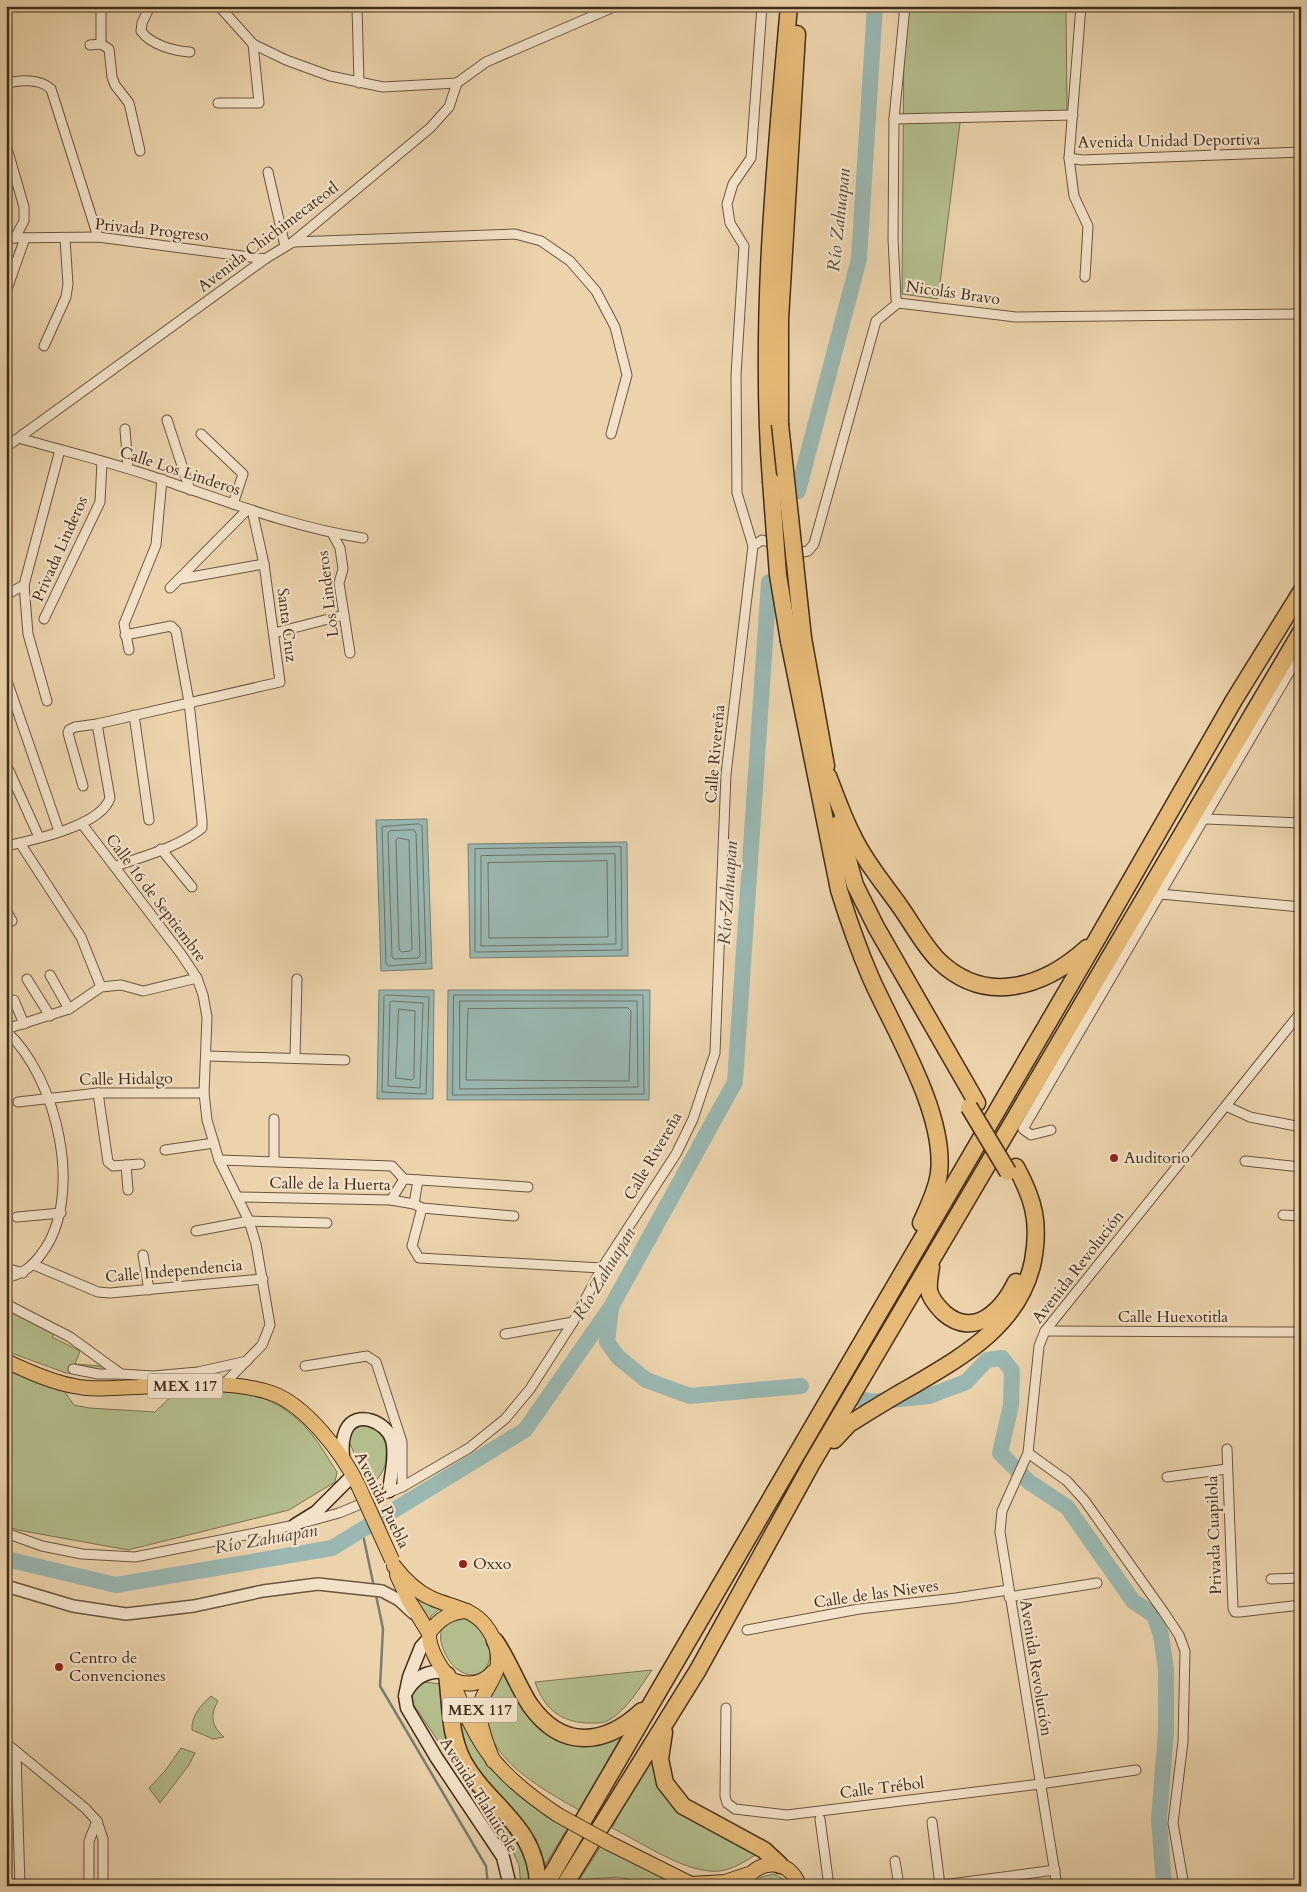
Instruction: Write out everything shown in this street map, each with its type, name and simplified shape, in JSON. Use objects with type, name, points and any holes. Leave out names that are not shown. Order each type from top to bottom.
[{"type":"highway","points":[[788,6],[766,316],[766,418],[778,575],[796,639],[842,842],[855,885],[973,1105]]},
{"type":"highway","points":[[800,6],[780,319],[780,424],[796,639],[839,890],[870,975],[923,1090],[937,1133],[939,1174],[932,1198],[917,1232],[917,1247]]},
{"type":"highway","points":[[545,1886],[651,1700],[1097,939],[1234,700],[1301,592]]},
{"type":"highway","points":[[564,1886],[671,1715],[812,1463],[931,1264],[1301,632]]},
{"type":"highway","points":[[828,776],[853,837],[868,862],[938,960],[960,976],[987,986],[1018,987],[1038,982],[1073,961],[1097,939]]},
{"type":"highway","points":[[812,1463],[848,1424],[965,1355],[1000,1324],[1021,1298],[1031,1271],[1037,1238],[1034,1207],[863,922],[848,894],[833,855]]},
{"type":"highway","points":[[931,1264],[929,1292],[939,1308],[955,1322],[973,1324],[993,1314],[1011,1292],[1019,1276],[1027,1239],[1024,1215],[1012,1170]]},
{"type":"highway","points":[[495,1640],[531,1706],[554,1729],[570,1736],[594,1738],[611,1732],[636,1716],[651,1700]]},
{"type":"highway","points":[[448,1676],[453,1735],[459,1752],[476,1779],[508,1815],[532,1848],[538,1886]]},
{"type":"highway","points":[[671,1715],[662,1743],[660,1759],[665,1783],[683,1806],[764,1850],[780,1865]]},
{"type":"main road","name":"Avenida Puebla","points":[[6,1361],[74,1386],[100,1389],[224,1384],[272,1393],[300,1411],[324,1434],[343,1457],[393,1563]]},
{"type":"main road","points":[[343,1457],[342,1444],[347,1429],[353,1423],[363,1420],[379,1423],[388,1431],[392,1441],[396,1489]]},
{"type":"main road","points":[[295,1525],[316,1512],[355,1480]]},
{"type":"main road","name":"MEX 117","points":[[393,1563],[408,1582],[422,1593],[467,1611],[481,1621],[495,1640],[498,1661],[496,1674],[482,1696],[480,1712],[486,1742],[493,1761]]},
{"type":"main road","name":"MEX 117","points":[[393,1563],[404,1591],[429,1636],[468,1720],[493,1761],[525,1793],[558,1815],[609,1843],[693,1885],[746,1880],[764,1865],[780,1865]]},
{"type":"main road","points":[[405,1696],[416,1658],[429,1636],[443,1618],[455,1612],[467,1611]]},
{"type":"main road","name":"MEX 117","points":[[405,1696],[411,1684],[420,1676],[432,1672],[468,1684],[482,1682],[494,1671],[498,1661]]},
{"type":"main road","name":"Avenida Tlahuicole","points":[[405,1696],[407,1708],[420,1730],[503,1857],[510,1886]]},
{"type":"main road","points":[[780,1865],[793,1874],[799,1886]]},
{"type":"street","points":[[100,6],[101,44]]},
{"type":"street","points":[[150,6],[142,22],[141,32],[147,39],[178,52],[190,52]]},
{"type":"street","points":[[220,6],[253,44],[286,60],[359,83],[384,87],[457,83],[486,62],[616,6]]},
{"type":"street","points":[[357,6],[359,83]]},
{"type":"street","points":[[762,6],[751,158],[733,184],[728,204],[730,223],[744,246],[736,376],[737,494],[753,546],[762,540],[803,552],[808,551],[814,544],[876,321],[898,303]]},
{"type":"street","name":"Nicolás Bravo","points":[[905,6],[894,118],[893,239],[896,299],[898,303],[1016,317],[1301,314]]},
{"type":"street","name":"Avenida Unidad Deportiva","points":[[1081,6],[1069,158],[1082,160],[1301,152]]},
{"type":"street","points":[[90,45],[101,44],[109,49],[112,77],[115,85],[129,103],[140,151]]},
{"type":"street","points":[[218,103],[259,103],[253,44]]},
{"type":"street","points":[[6,84],[12,81],[39,82],[46,84],[51,89],[98,237]]},
{"type":"street","name":"Avenida Chichimecateotl","points":[[6,448],[265,259],[289,244],[430,128],[449,107],[457,83]]},
{"type":"street","points":[[894,118],[1073,115]]},
{"type":"street","points":[[6,145],[24,207],[24,221],[10,238]]},
{"type":"street","points":[[1069,158],[1074,196],[1088,226],[1085,277]]},
{"type":"street","points":[[268,172],[289,244],[515,234],[541,241],[570,261],[596,291],[615,327],[627,375],[611,434]]},
{"type":"street","name":"Privada Progreso","points":[[10,238],[64,239],[98,237],[265,259]]},
{"type":"street","points":[[6,292],[25,238]]},
{"type":"street","points":[[44,346],[66,297],[68,284],[64,239]]},
{"type":"street","points":[[167,420],[190,490]]},
{"type":"street","points":[[125,429],[128,468]]},
{"type":"street","points":[[201,434],[243,474],[233,504]]},
{"type":"street","name":"Calle Los Linderos","points":[[19,438],[128,468],[233,504],[332,533],[363,538]]},
{"type":"street","points":[[47,701],[28,634],[24,585],[60,450]]},
{"type":"street","name":"Privada Linderos","points":[[44,619],[100,502],[102,462]]},
{"type":"street","points":[[130,650],[124,624],[156,545],[162,480]]},
{"type":"street","points":[[170,588],[250,509]]},
{"type":"street","name":"Santa Cruz","points":[[189,702],[280,682],[264,564],[250,509]]},
{"type":"street","name":"Los Linderos","points":[[332,533],[340,548],[343,569],[339,583],[350,653]]},
{"type":"street","name":"Calle Rivereña","points":[[6,1533],[42,1546],[66,1551],[136,1556],[295,1525],[339,1513],[396,1489],[469,1448],[505,1419],[530,1389],[573,1322],[602,1268],[676,1154],[693,1119],[715,1052],[726,774],[753,546]]},
{"type":"street","points":[[180,579],[264,564]]},
{"type":"street","points":[[6,595],[24,585]]},
{"type":"street","points":[[274,633],[344,615]]},
{"type":"street","points":[[116,866],[161,850],[202,828],[189,702],[174,628],[171,626],[125,635]]},
{"type":"street","points":[[1051,1130],[1031,1135],[1024,1132],[1023,1129],[1160,894],[1297,665],[1301,652]]},
{"type":"street","points":[[6,678],[59,831]]},
{"type":"street","points":[[83,786],[68,733],[69,730],[75,727],[97,724],[189,702]]},
{"type":"street","points":[[134,715],[150,820]]},
{"type":"street","points":[[6,846],[82,824],[108,804],[110,798],[97,724]]},
{"type":"street","points":[[6,764],[39,837]]},
{"type":"street","points":[[1206,818],[1301,823]]},
{"type":"street","name":"Calle 16 de Septiembre","points":[[82,824],[116,866],[196,978],[203,995],[207,1017],[204,1093],[207,1120],[219,1160],[249,1221],[263,1279],[270,1325],[262,1346],[224,1384]]},
{"type":"street","points":[[20,843],[81,937],[101,987]]},
{"type":"street","points":[[161,850],[192,887]]},
{"type":"street","points":[[1160,894],[1301,907]]},
{"type":"street","points":[[6,910],[12,921]]},
{"type":"street","points":[[50,975],[69,1009]]},
{"type":"street","points":[[6,1278],[23,1273],[34,1265],[53,1239],[61,1213],[63,1160],[48,1097],[28,1058],[6,1030],[69,1009],[101,987],[121,985],[143,991],[196,978]]},
{"type":"street","points":[[27,979],[50,1016]]},
{"type":"street","points":[[295,1058],[297,979]]},
{"type":"street","points":[[14,1000],[24,1024]]},
{"type":"street","name":"Avenida Revolución","points":[[1057,1886],[1009,1594],[1000,1520],[1027,1457],[1036,1362],[1045,1331],[1301,1012]]},
{"type":"street","points":[[206,1056],[346,1060]]},
{"type":"street","points":[[98,1093],[108,1162],[113,1166],[140,1164]]},
{"type":"street","name":"Calle Hidalgo","points":[[18,1102],[48,1097],[98,1093],[204,1093]]},
{"type":"street","points":[[1226,1106],[1250,1117],[1301,1127]]},
{"type":"street","points":[[274,1119],[274,1160]]},
{"type":"street","points":[[165,1150],[214,1143]]},
{"type":"street","points":[[219,1160],[274,1160],[392,1166],[404,1179],[528,1187]]},
{"type":"street","points":[[1244,1162],[1301,1167]]},
{"type":"street","points":[[126,1165],[128,1190]]},
{"type":"street","points":[[391,1200],[404,1179]]},
{"type":"street","points":[[418,1180],[418,1206],[412,1246],[419,1258],[602,1268]]},
{"type":"street","name":"Calle de la Huerta","points":[[237,1197],[391,1200],[418,1206],[514,1216]]},
{"type":"street","points":[[17,1217],[61,1213]]},
{"type":"street","points":[[1283,1215],[1301,1216]]},
{"type":"street","points":[[196,1231],[249,1221],[327,1223]]},
{"type":"street","points":[[143,1255],[148,1290]]},
{"type":"street","name":"Calle Independencia","points":[[34,1265],[98,1292],[148,1290],[263,1279]]},
{"type":"street","points":[[6,1268],[23,1273]]},
{"type":"street","points":[[6,1304],[70,1337],[121,1374]]},
{"type":"street","points":[[506,1334],[573,1322]]},
{"type":"street","name":"Calle Huexotitla","points":[[1045,1331],[1301,1332]]},
{"type":"street","points":[[305,1366],[367,1356],[376,1362],[402,1442],[396,1489]]},
{"type":"street","points":[[73,1369],[98,1374],[153,1376],[198,1372],[247,1361]]},
{"type":"street","name":"Privada Cuapilola","points":[[1227,1449],[1233,1608],[1235,1612],[1240,1612],[1301,1605]]},
{"type":"street","points":[[1027,1457],[1067,1481],[1085,1501],[1163,1611],[1179,1635],[1185,1651],[1183,1742],[1173,1823],[1184,1886]]},
{"type":"street","points":[[1167,1477],[1227,1469]]},
{"type":"street","points":[[1271,1580],[1301,1578]]},
{"type":"street","name":"Calle de las Nieves","points":[[747,1630],[859,1609],[1009,1594],[1097,1582]]},
{"type":"street","points":[[6,1586],[73,1606],[126,1614],[194,1606],[263,1591],[318,1584],[382,1592],[399,1600],[418,1618]]},
{"type":"street","name":"Calle Trébol","points":[[726,1708],[725,1796],[727,1803],[735,1809],[787,1815],[1040,1784],[1136,1770]]},
{"type":"street","points":[[6,1743],[16,1754],[85,1808],[97,1821],[103,1839],[103,1886]]},
{"type":"street","points":[[16,1754],[20,1886]]},
{"type":"street","points":[[820,1819],[829,1886]]},
{"type":"street","points":[[89,1886],[89,1841],[97,1821]]},
{"type":"street","points":[[932,1822],[938,1885],[1055,1870]]},
{"type":"street","points":[[895,1861],[899,1886]]},
{"type":"green space","points":[[908,6],[1066,6],[1067,112],[961,115],[938,299],[902,294],[904,32]]},
{"type":"green space","points":[[6,1305],[57,1329],[52,1337],[80,1351],[75,1364],[112,1367],[99,1376],[66,1373],[6,1351]]},
{"type":"green space","points":[[6,1367],[64,1391],[74,1405],[89,1408],[155,1412],[179,1389],[217,1390],[250,1394],[265,1399],[280,1406],[309,1431],[337,1472],[335,1482],[289,1510],[128,1550],[18,1530],[6,1526]]},
{"type":"green space","points":[[368,1424],[382,1437],[386,1445],[387,1454],[383,1471],[370,1486],[349,1442],[349,1435],[353,1430]]},
{"type":"green space","points":[[409,1590],[442,1607],[431,1616],[428,1628]]},
{"type":"green space","points":[[456,1616],[474,1620],[488,1643],[490,1658],[482,1672],[467,1674],[459,1670],[451,1663],[444,1651],[441,1637],[442,1629]]},
{"type":"green space","points":[[652,1670],[633,1698],[622,1710],[616,1716],[601,1723],[576,1722],[560,1716],[548,1706],[535,1682]]},
{"type":"green space","points":[[504,1671],[538,1721],[612,1740],[621,1737],[579,1810],[533,1782],[505,1757],[494,1743],[488,1727],[486,1710],[490,1695]]},
{"type":"green space","points":[[425,1682],[441,1684],[448,1733],[526,1847],[529,1879],[527,1886],[521,1886],[519,1865],[511,1848],[413,1704],[412,1691]]},
{"type":"green space","points":[[211,1696],[218,1701],[213,1716],[214,1724],[224,1737],[213,1739],[192,1730],[195,1715]]},
{"type":"green space","points":[[457,1713],[479,1749],[554,1820],[567,1829],[541,1872],[463,1755]]},
{"type":"green space","points":[[181,1748],[195,1753],[189,1765],[160,1803],[149,1788],[165,1771]]},
{"type":"green space","points":[[652,1752],[659,1781],[759,1853],[730,1868],[720,1871],[707,1871],[679,1863],[612,1828]]},
{"type":"green space","points":[[603,1843],[688,1886],[655,1886],[618,1877],[579,1880]]},
{"type":"green space","points":[[774,1874],[785,1880],[789,1886],[754,1886],[761,1877]]},
{"type":"water","points":[[427,819],[432,969],[381,971],[376,820]]},
{"type":"water","points":[[627,842],[628,956],[470,958],[468,844]]},
{"type":"water","points":[[379,990],[434,990],[433,1099],[377,1099]]},
{"type":"water","points":[[448,990],[650,990],[649,1100],[447,1100]]},
{"type":"waterway","name":"Río Zahuapan","points":[[798,491],[859,259],[875,6]]},
{"type":"waterway","name":"Río Zahuapan","points":[[6,1559],[116,1585],[332,1548],[525,1430],[611,1307],[735,1082],[769,582]]},
{"type":"waterway","points":[[611,1308],[607,1342],[618,1357],[646,1380],[690,1396],[801,1386]]},
{"type":"waterway","points":[[861,1399],[872,1402],[929,1396],[966,1382],[987,1360],[1002,1358],[1012,1371],[1011,1405],[1000,1453],[1029,1482],[1067,1507],[1133,1601],[1154,1615],[1161,1635],[1166,1669],[1166,1732],[1159,1819],[1164,1886]]},
{"type":"waterway","points":[[362,1530],[374,1587]]},
{"type":"waterway","points":[[376,1595],[383,1629],[380,1686],[486,1866],[488,1886]]},
{"type":"place","name":"Auditorio","points":[[1114,1158]]},
{"type":"place","name":"Oxxo","points":[[463,1564]]},
{"type":"place","name":"Centro de Convenciones","points":[[59,1667]]}]
